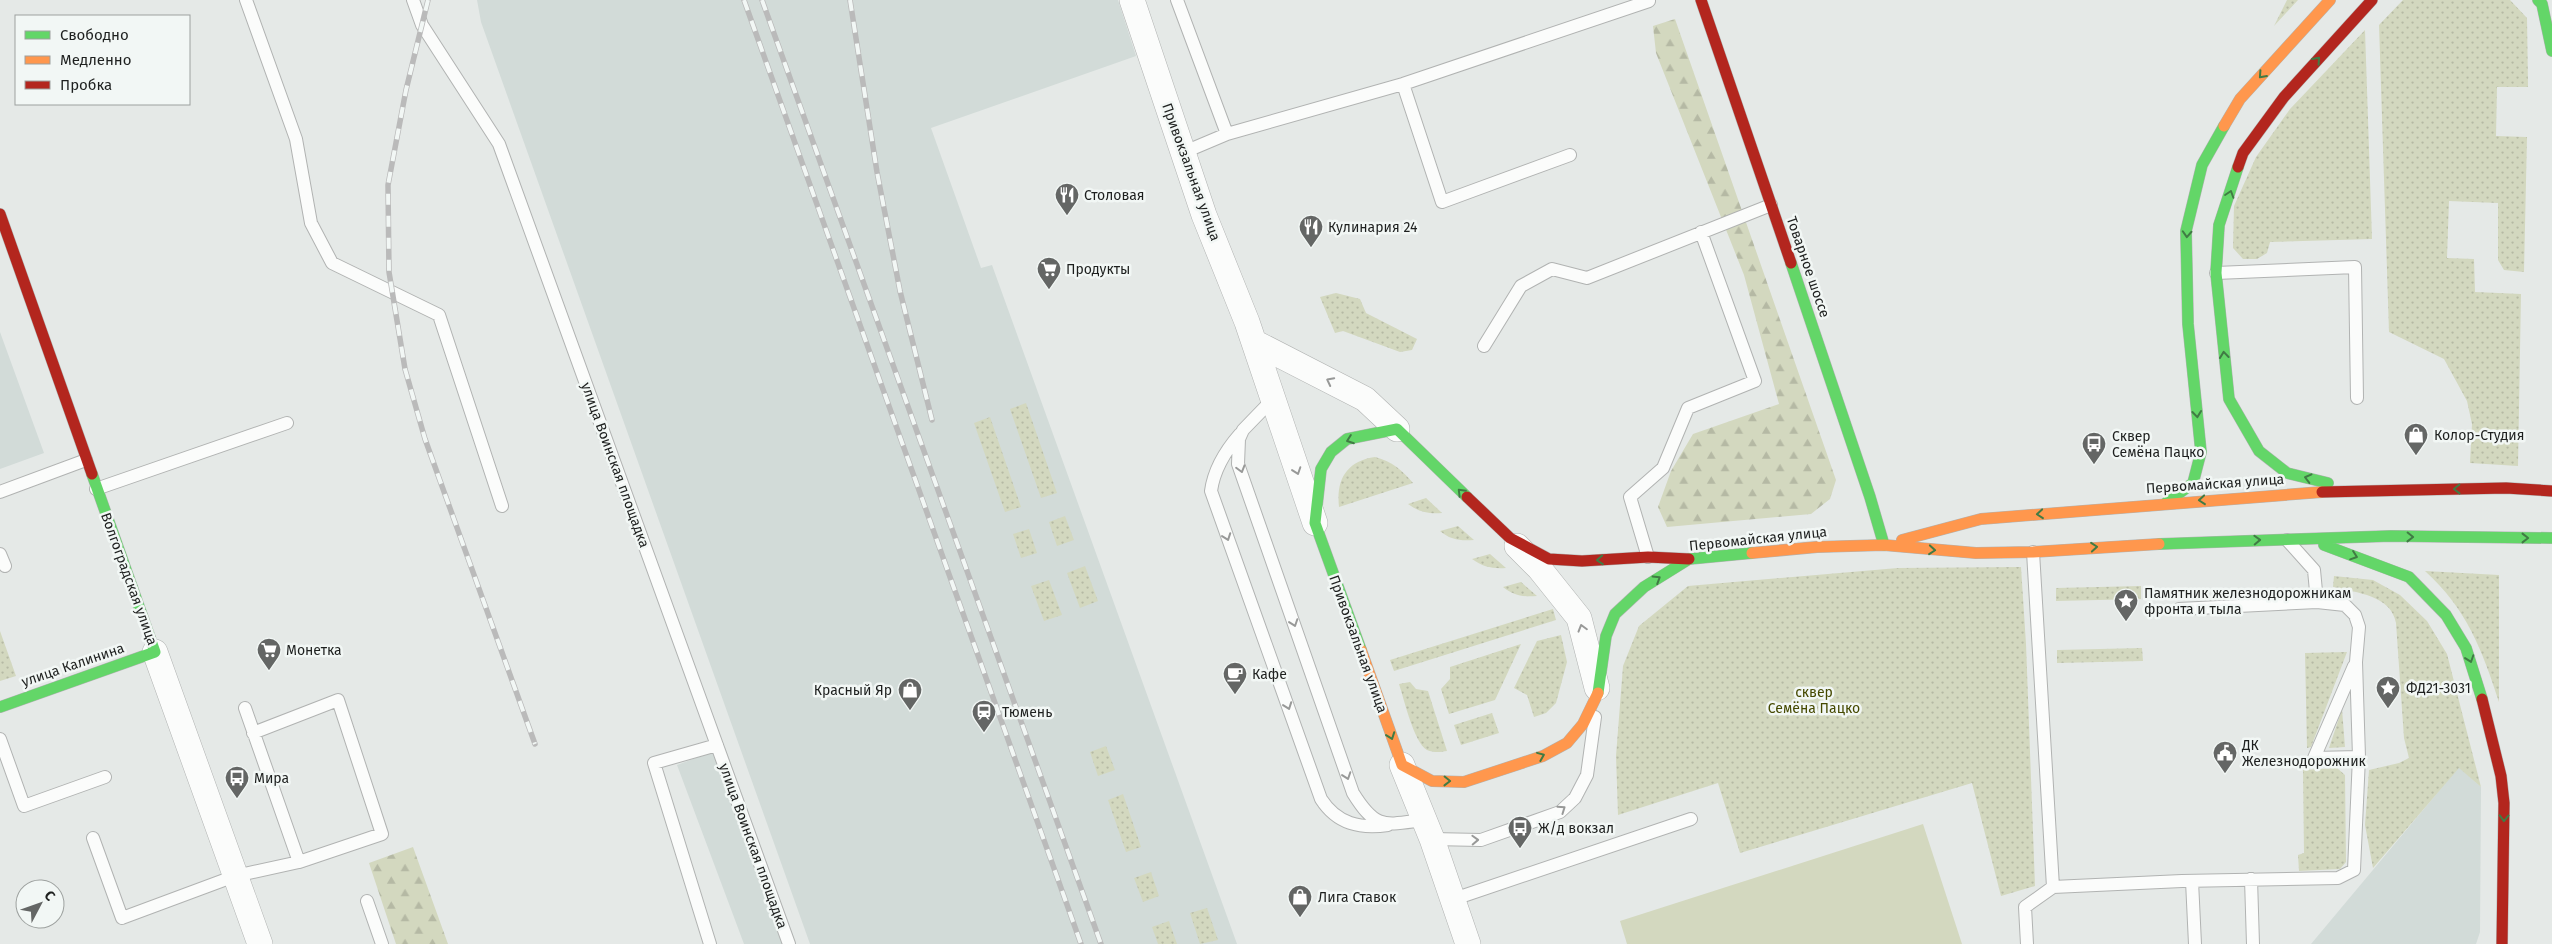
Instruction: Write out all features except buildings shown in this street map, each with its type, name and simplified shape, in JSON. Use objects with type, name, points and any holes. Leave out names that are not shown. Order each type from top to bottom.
[{"type":"street","name":"Привокзальная улица","points":[[1132,0],[1204,216],[1254,342],[1315,523],[1402,765]]},
{"type":"street","name":"Товарное шоссе","points":[[1702,0],[1870,497],[1884,546]]},
{"type":"street","points":[[2166,503],[2193,483],[2201,452],[2188,324],[2186,231],[2202,165],[2240,99],[2330,0]]},
{"type":"street","points":[[2356,490],[2287,473],[2259,450],[2229,399],[2216,272],[2219,225],[2243,153],[2284,97],[2372,0]]},
{"type":"street","points":[[2538,0],[2542,4],[2552,51]]},
{"type":"street","name":"Волгоградская улица","points":[[0,214],[96,489],[260,944]]},
{"type":"street","points":[[1254,342],[1365,399],[1510,538],[1539,568],[1579,618],[1598,693]]},
{"type":"street","name":"Привокзальная улица","points":[[1315,523],[1322,469],[1331,452],[1347,439],[1398,429]]},
{"type":"street","name":"Первомайская улица","points":[[1884,546],[1981,519],[2166,503],[2356,490],[2506,488],[2552,490]]},
{"type":"street","name":"Первомайская улица","points":[[1402,765],[1432,781],[1464,782],[1543,756],[1567,743],[1583,724],[1598,693],[1606,636],[1615,614],[1644,587],[1689,559],[1818,547],[1884,546],[1976,553],[2034,552],[2126,545],[2391,536],[2552,538]]},
{"type":"street","points":[[1510,538],[1549,559],[1582,561],[1648,557],[1689,559]]},
{"type":"street","points":[[2308,540],[2409,577],[2446,615],[2466,648],[2479,685],[2501,776],[2504,803],[2502,944]]},
{"type":"street","name":"улица Калинина","points":[[0,707],[155,652]]},
{"type":"street","points":[[1402,765],[1454,899],[1468,944]]},
{"type":"lane","points":[[246,0],[296,140],[311,223],[332,263],[439,315],[502,506]]},
{"type":"lane","name":"улица Воинская площадка","points":[[413,0],[422,25],[499,144],[789,944]]},
{"type":"lane","points":[[1177,0],[1227,134]]},
{"type":"lane","points":[[1182,153],[1227,134],[1403,84],[1650,0]]},
{"type":"lane","points":[[1403,84],[1442,202],[1570,155]]},
{"type":"lane","points":[[1484,346],[1521,286],[1552,269],[1586,278],[1771,205]]},
{"type":"lane","points":[[1648,557],[1630,497],[1663,468],[1688,408],[1755,381],[1701,232]]},
{"type":"lane","points":[[2216,272],[2355,267],[2356,398]]},
{"type":"lane","points":[[1273,399],[1228,448],[1213,479],[1211,491],[1321,799],[1328,811],[1346,823],[1368,828],[1388,825],[1428,829],[1481,840],[1560,812],[1575,798],[1588,775],[1598,693]]},
{"type":"lane","points":[[96,489],[287,423]]},
{"type":"lane","points":[[1243,430],[1239,439],[1238,464],[1353,793],[1367,815],[1388,825]]},
{"type":"lane","points":[[0,492],[86,460]]},
{"type":"lane","points":[[2286,539],[2314,570],[2317,602]]},
{"type":"lane","points":[[2034,552],[2053,887]]},
{"type":"lane","points":[[0,554],[5,566]]},
{"type":"lane","points":[[2026,944],[2025,907],[2053,887],[2250,879],[2338,878],[2354,870],[2359,757],[2356,662],[2359,626],[2355,615],[2345,605],[2317,602],[2179,609]]},
{"type":"lane","points":[[2356,662],[2314,758],[2359,757]]},
{"type":"lane","points":[[92,838],[122,918],[235,876],[299,862],[382,834],[338,700],[254,733]]},
{"type":"lane","points":[[245,708],[299,862]]},
{"type":"lane","points":[[0,739],[24,806],[105,777]]},
{"type":"lane","points":[[710,944],[654,763],[717,745]]},
{"type":"lane","points":[[1454,899],[1690,819]]},
{"type":"lane","points":[[2250,879],[2253,944]]},
{"type":"lane","points":[[2192,881],[2195,944]]},
{"type":"lane","points":[[367,901],[382,944]]},
{"type":"shaded area","points":[[477,0],[1118,0],[1136,56],[931,128],[981,268],[992,265],[1237,944],[810,944],[481,22]]},
{"type":"shaded area","points":[[0,332],[44,453],[0,469]]},
{"type":"shaded area","points":[[725,747],[796,944],[744,944],[677,765]]},
{"type":"shaded area","points":[[2459,767],[2481,787],[2480,932],[2476,944],[2311,944]]},
{"type":"green space","points":[[2287,0],[2298,0],[2274,26]]},
{"type":"green space","points":[[2403,0],[2510,0],[2527,18],[2528,87],[2497,87],[2496,136],[2527,137],[2524,272],[2504,270],[2498,260],[2498,203],[2449,201],[2447,258],[2474,259],[2475,292],[2521,294],[2518,466],[2470,463],[2472,424],[2467,401],[2444,359],[2389,332],[2379,25]]},
{"type":"green space","points":[[1675,19],[1836,480],[1830,499],[1811,514],[1667,527],[1658,507],[1671,471],[1693,434],[1779,404],[1744,275],[1656,53],[1653,26]]},
{"type":"green space","points":[[2365,30],[2372,239],[2270,242],[2267,253],[2257,259],[2243,259],[2233,248],[2234,206],[2256,157],[2290,109]]},
{"type":"green space","points":[[1336,293],[1360,299],[1366,313],[1417,339],[1412,350],[1400,352],[1343,331],[1335,333],[1320,297]]},
{"type":"green space","points":[[1026,403],[1057,493],[1041,498],[1010,409]]},
{"type":"green space","points":[[990,417],[1021,507],[1005,512],[974,423]]},
{"type":"green space","points":[[1375,457],[1397,467],[1413,483],[1339,507],[1339,488],[1345,473],[1357,463]]},
{"type":"green space","points":[[1426,498],[1442,513],[1424,512],[1408,504]]},
{"type":"green space","points":[[1065,516],[1074,540],[1057,546],[1049,522]]},
{"type":"green space","points":[[1458,526],[1474,540],[1456,539],[1440,531]]},
{"type":"green space","points":[[1029,529],[1037,553],[1021,558],[1013,534]]},
{"type":"green space","points":[[1490,554],[1506,568],[1488,567],[1472,559]]},
{"type":"green space","points":[[1085,566],[1098,601],[1080,608],[1067,573]]},
{"type":"green space","name":"сквер Семёна Пацко","points":[[2021,567],[2026,644],[2035,886],[2001,896],[1972,783],[1740,853],[1718,783],[1618,815],[1616,756],[1623,666],[1639,626],[1688,586],[1898,568]]},
{"type":"green space","points":[[2425,571],[2499,575],[2499,702],[2479,648],[2462,615],[2440,585]]},
{"type":"green space","points":[[2334,576],[2373,580],[2400,595],[2427,621],[2447,654],[2481,787],[2459,768],[2373,868],[2365,825],[2369,770],[2399,763],[2409,758],[2404,738],[2396,623],[2393,614],[2380,601],[2362,594],[2333,587]]},
{"type":"green space","points":[[1049,580],[1062,615],[1044,621],[1031,586]]},
{"type":"green space","points":[[1521,582],[1537,596],[1519,595],[1503,587]]},
{"type":"green space","points":[[2141,586],[2141,599],[2056,601],[2056,588]]},
{"type":"green space","points":[[1553,609],[1556,620],[1394,671],[1390,660]]},
{"type":"green space","points":[[0,631],[16,676],[0,681]]},
{"type":"green space","points":[[1561,635],[1567,662],[1556,703],[1546,713],[1534,717],[1527,695],[1514,688],[1537,641]]},
{"type":"green space","points":[[1521,644],[1495,700],[1449,714],[1441,689],[1450,679],[1450,667]]},
{"type":"green space","points":[[2142,648],[2143,661],[2057,663],[2057,650]]},
{"type":"green space","points":[[2347,652],[2311,747],[2307,748],[2305,653]]},
{"type":"green space","points":[[1410,682],[1416,689],[1428,691],[1447,751],[1435,752],[1427,750],[1418,739],[1399,684]]},
{"type":"green space","points":[[2342,709],[2345,747],[2329,748]]},
{"type":"green space","points":[[1492,713],[1499,733],[1461,745],[1454,725]]},
{"type":"green space","points":[[1106,746],[1115,770],[1098,776],[1090,752]]},
{"type":"green space","points":[[2337,768],[2345,775],[2346,862],[2340,869],[2299,871],[2298,855],[2304,853],[2303,770]]},
{"type":"green space","points":[[1123,794],[1141,847],[1126,852],[1108,800]]},
{"type":"green space","points":[[1923,824],[1962,944],[1627,944],[1620,921]]},
{"type":"green space","points":[[413,847],[448,944],[396,944],[369,863]]},
{"type":"green space","points":[[1151,872],[1159,896],[1143,902],[1134,878]]},
{"type":"green space","points":[[1207,908],[1218,940],[1200,944],[1190,913]]},
{"type":"green space","points":[[1169,921],[1177,944],[1158,944],[1152,927]]},
{"type":"railway","points":[[428,0],[406,90],[388,185],[389,272],[405,369],[425,439],[535,744]]},
{"type":"railway","points":[[744,0],[1081,944]]},
{"type":"railway","points":[[762,0],[1101,944]]},
{"type":"railway","points":[[850,0],[877,172],[900,291],[932,420]]},
{"type":"traffic: fast","points":[[2538,0],[2542,4],[2552,51]]},
{"type":"traffic: fast","points":[[2166,503],[2193,483],[2201,452],[2188,324],[2186,231],[2202,165],[2224,126]]},
{"type":"traffic: fast","points":[[2238,167],[2219,225],[2216,273],[2229,399],[2259,451],[2287,473],[2328,483]]},
{"type":"traffic: fast","points":[[1791,263],[1870,497],[1884,545]]},
{"type":"traffic: fast","points":[[1361,650],[1315,523],[1321,469],[1331,452],[1347,439],[1397,429],[1467,497]]},
{"type":"traffic: fast","points":[[0,707],[155,652],[92,474]]},
{"type":"traffic: fast","points":[[2159,544],[2391,536],[2552,538]]},
{"type":"traffic: fast","points":[[2324,545],[2409,577],[2446,615],[2466,648],[2482,699]]},
{"type":"traffic: fast","points":[[1598,693],[1606,636],[1615,614],[1644,587],[1689,559],[1752,553]]},
{"type":"traffic: slow","points":[[2224,126],[2240,99],[2330,0]]},
{"type":"traffic: slow","points":[[1902,540],[1981,519],[2322,492]]},
{"type":"traffic: slow","points":[[1752,553],[1817,547],[1884,545],[1976,553],[2033,552],[2159,544]]},
{"type":"traffic: slow","points":[[1361,650],[1402,765],[1432,781],[1464,782],[1543,756],[1567,743],[1583,724],[1598,693]]},
{"type":"traffic: jam","points":[[1701,0],[1791,263]]},
{"type":"traffic: jam","points":[[2238,167],[2243,153],[2284,97],[2372,0]]},
{"type":"traffic: jam","points":[[0,214],[92,474]]},
{"type":"traffic: jam","points":[[2322,492],[2506,488],[2552,491]]},
{"type":"traffic: jam","points":[[1467,497],[1510,538],[1549,559],[1582,561],[1648,557],[1689,559]]},
{"type":"traffic: jam","points":[[2482,699],[2501,776],[2504,803],[2502,944]]},
{"type":"place","name":"Столовая","points":[[1067,216]]},
{"type":"place","name":"Кулинария 24","points":[[1311,248]]},
{"type":"place","name":"Продукты","points":[[1049,290]]},
{"type":"place","name":"Колор-Студия","points":[[2416,456]]},
{"type":"place","name":"Сквер Семёна Пацко","points":[[2094,465]]},
{"type":"place","name":"Памятник железнодорожникам фронта и тыла","points":[[2126,622]]},
{"type":"place","name":"Монетка","points":[[269,671]]},
{"type":"place","name":"Кафе","points":[[1235,695]]},
{"type":"place","name":"ФД21-3031","points":[[2388,709]]},
{"type":"place","name":"Красный Яр","points":[[910,711]]},
{"type":"place","name":"Тюмень","points":[[984,733]]},
{"type":"place","name":"ДК Железнодорожник","points":[[2225,774]]},
{"type":"place","name":"Мира","points":[[237,799]]},
{"type":"place","name":"Ж/д вокзал","points":[[1520,849]]},
{"type":"place","name":"Лига Ставок","points":[[1300,918]]}]
